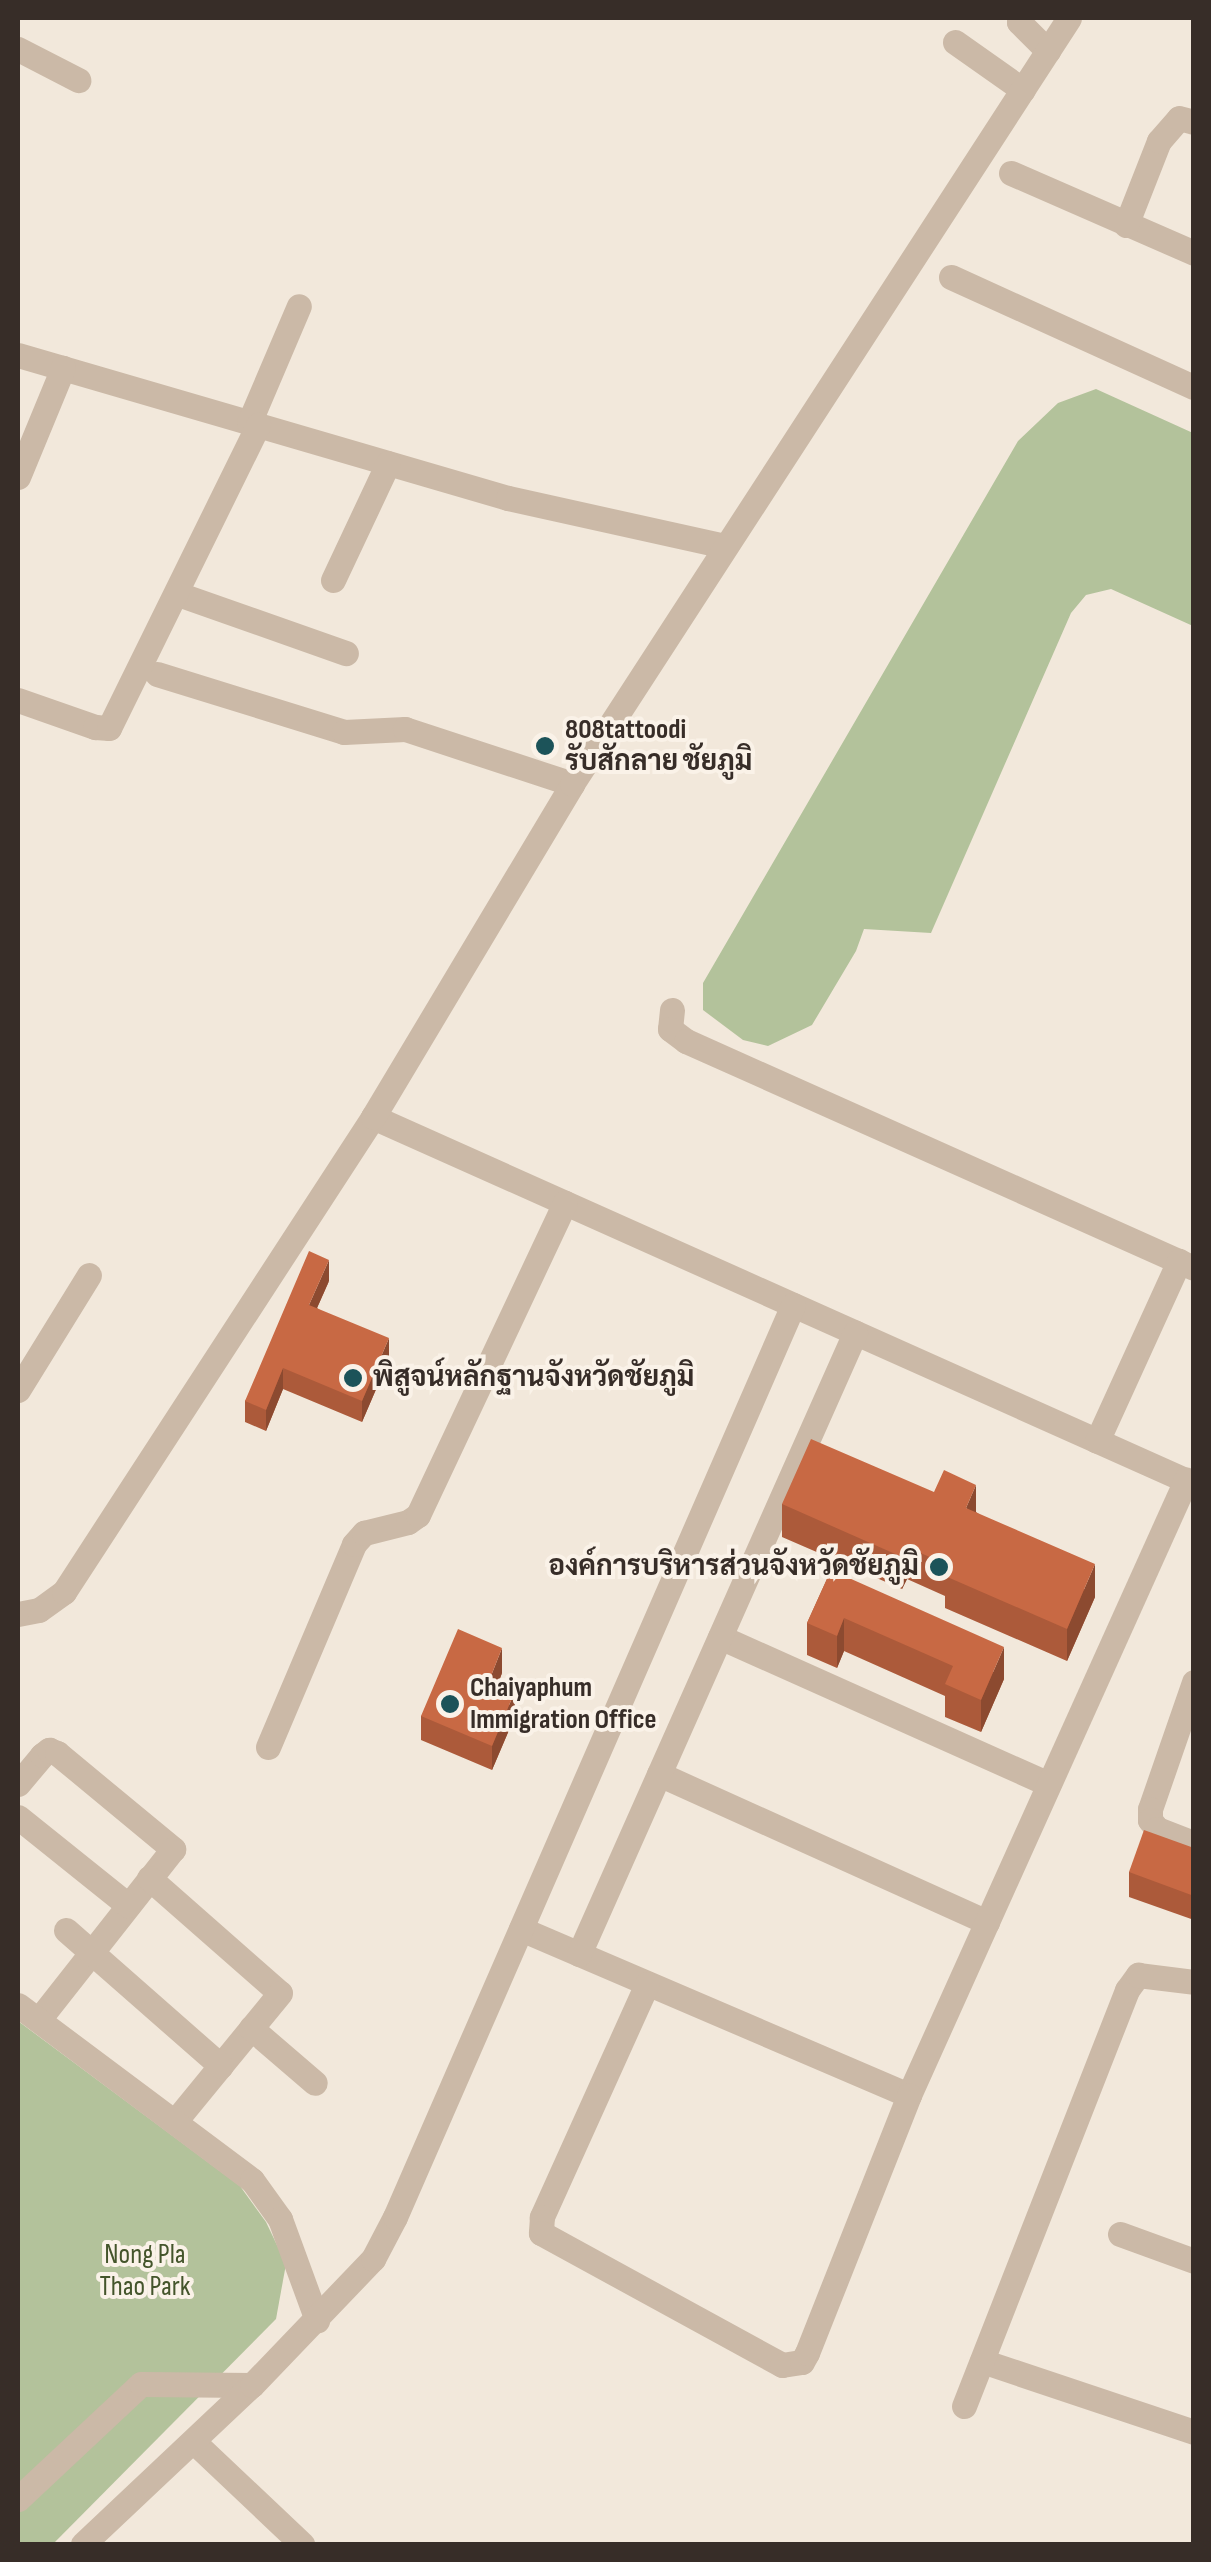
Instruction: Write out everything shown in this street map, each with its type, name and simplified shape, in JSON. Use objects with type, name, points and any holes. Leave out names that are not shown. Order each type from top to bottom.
[{"type":"street","points":[[1020,18],[1019,22],[1048,51]]},
{"type":"street","points":[[18,1614],[39,1610],[64,1592],[373,1117],[572,784],[1069,18]]},
{"type":"street","points":[[955,42],[1023,90]]},
{"type":"street","points":[[18,48],[78,80]]},
{"type":"street","points":[[1126,225],[1159,140],[1179,118],[1194,122]]},
{"type":"street","points":[[1011,174],[1194,252]]},
{"type":"street","points":[[951,277],[1194,386]]},
{"type":"street","points":[[18,700],[95,727],[109,728],[178,594],[254,424],[300,306]]},
{"type":"street","points":[[18,355],[508,498],[726,546]]},
{"type":"street","points":[[18,476],[63,368]]},
{"type":"street","points":[[333,580],[388,463]]},
{"type":"street","points":[[178,594],[346,653]]},
{"type":"street","points":[[157,674],[344,732],[406,729],[572,784]]},
{"type":"street","points":[[672,1010],[670,1029],[686,1041],[1186,1265],[1097,1441]]},
{"type":"street","points":[[373,1117],[1190,1482],[909,2095],[807,2352],[802,2362],[792,2367],[541,2233],[542,2216],[647,1984]]},
{"type":"street","points":[[268,1747],[354,1544],[364,1532],[408,1522],[418,1515],[565,1203]]},
{"type":"street","points":[[18,1390],[89,1275]]},
{"type":"street","points":[[100,2539],[317,2320],[372,2259],[395,2216],[793,1305]]},
{"type":"street","points":[[579,1954],[855,1332]]},
{"type":"street","points":[[720,1638],[1049,1784]]},
{"type":"street","points":[[1194,1682],[1150,1808],[1150,1820],[1157,1829],[1194,1843]]},
{"type":"street","points":[[18,1784],[49,1750],[57,1753],[174,1849],[91,1952],[28,2011],[252,2180],[280,2219],[317,2320]]},
{"type":"street","points":[[659,1774],[988,1922]]},
{"type":"street","points":[[18,1816],[128,1905]]},
{"type":"street","points":[[150,1878],[280,1993],[176,2120]]},
{"type":"street","points":[[521,1929],[909,2095]]},
{"type":"street","points":[[66,1930],[220,2066]]},
{"type":"street","points":[[964,2406],[1127,1990],[1138,1975],[1194,1982]]},
{"type":"street","points":[[252,2028],[315,2083]]},
{"type":"street","points":[[1120,2234],[1194,2261]]},
{"type":"street","points":[[982,2360],[1194,2432]]},
{"type":"street","points":[[18,2499],[142,2384],[252,2385]]},
{"type":"street","points":[[194,2442],[302,2544]]},
{"type":"green space","points":[[1096,389],[1193,433],[1193,626],[1111,589],[1086,595],[1071,613],[931,933],[864,929],[856,951],[812,1025],[768,1046],[743,1040],[703,1010],[703,983],[1018,441],[1058,403]]},
{"type":"green space","name":"Nong Pla Thao Park","points":[[18,2021],[240,2186],[266,2222],[286,2264],[276,2319],[53,2544],[18,2544]]},
{"type":"building","points":[[309,1251],[329,1260],[309,1305],[389,1338],[362,1401],[283,1368],[266,1410],[245,1401]]},
{"type":"building","points":[[811,1439],[934,1492],[944,1470],[976,1485],[966,1508],[1095,1564],[1067,1629],[945,1576],[950,1566],[907,1547],[902,1557],[782,1504]]},
{"type":"building","points":[[831,1570],[1004,1647],[981,1700],[945,1684],[953,1666],[844,1618],[837,1636],[807,1623]]},
{"type":"building","points":[[458,1629],[502,1648],[489,1681],[515,1691],[492,1746],[421,1716]]},
{"type":"building","points":[[1144,1830],[1194,1848],[1194,1896],[1129,1872]]},
{"type":"place","name":"808tattoodi รับสักลาย ชัยภูมิ","points":[[545,746]]},
{"type":"place","name":"พิสูจน์หลักฐานจังหวัดชัยภูมิ","points":[[353,1378]]},
{"type":"place","name":"องค์การบริหารส่วนจังหวัดชัยภูมิ","points":[[939,1567]]},
{"type":"place","name":"Chaiyaphum Immigration Office","points":[[450,1704]]}]
